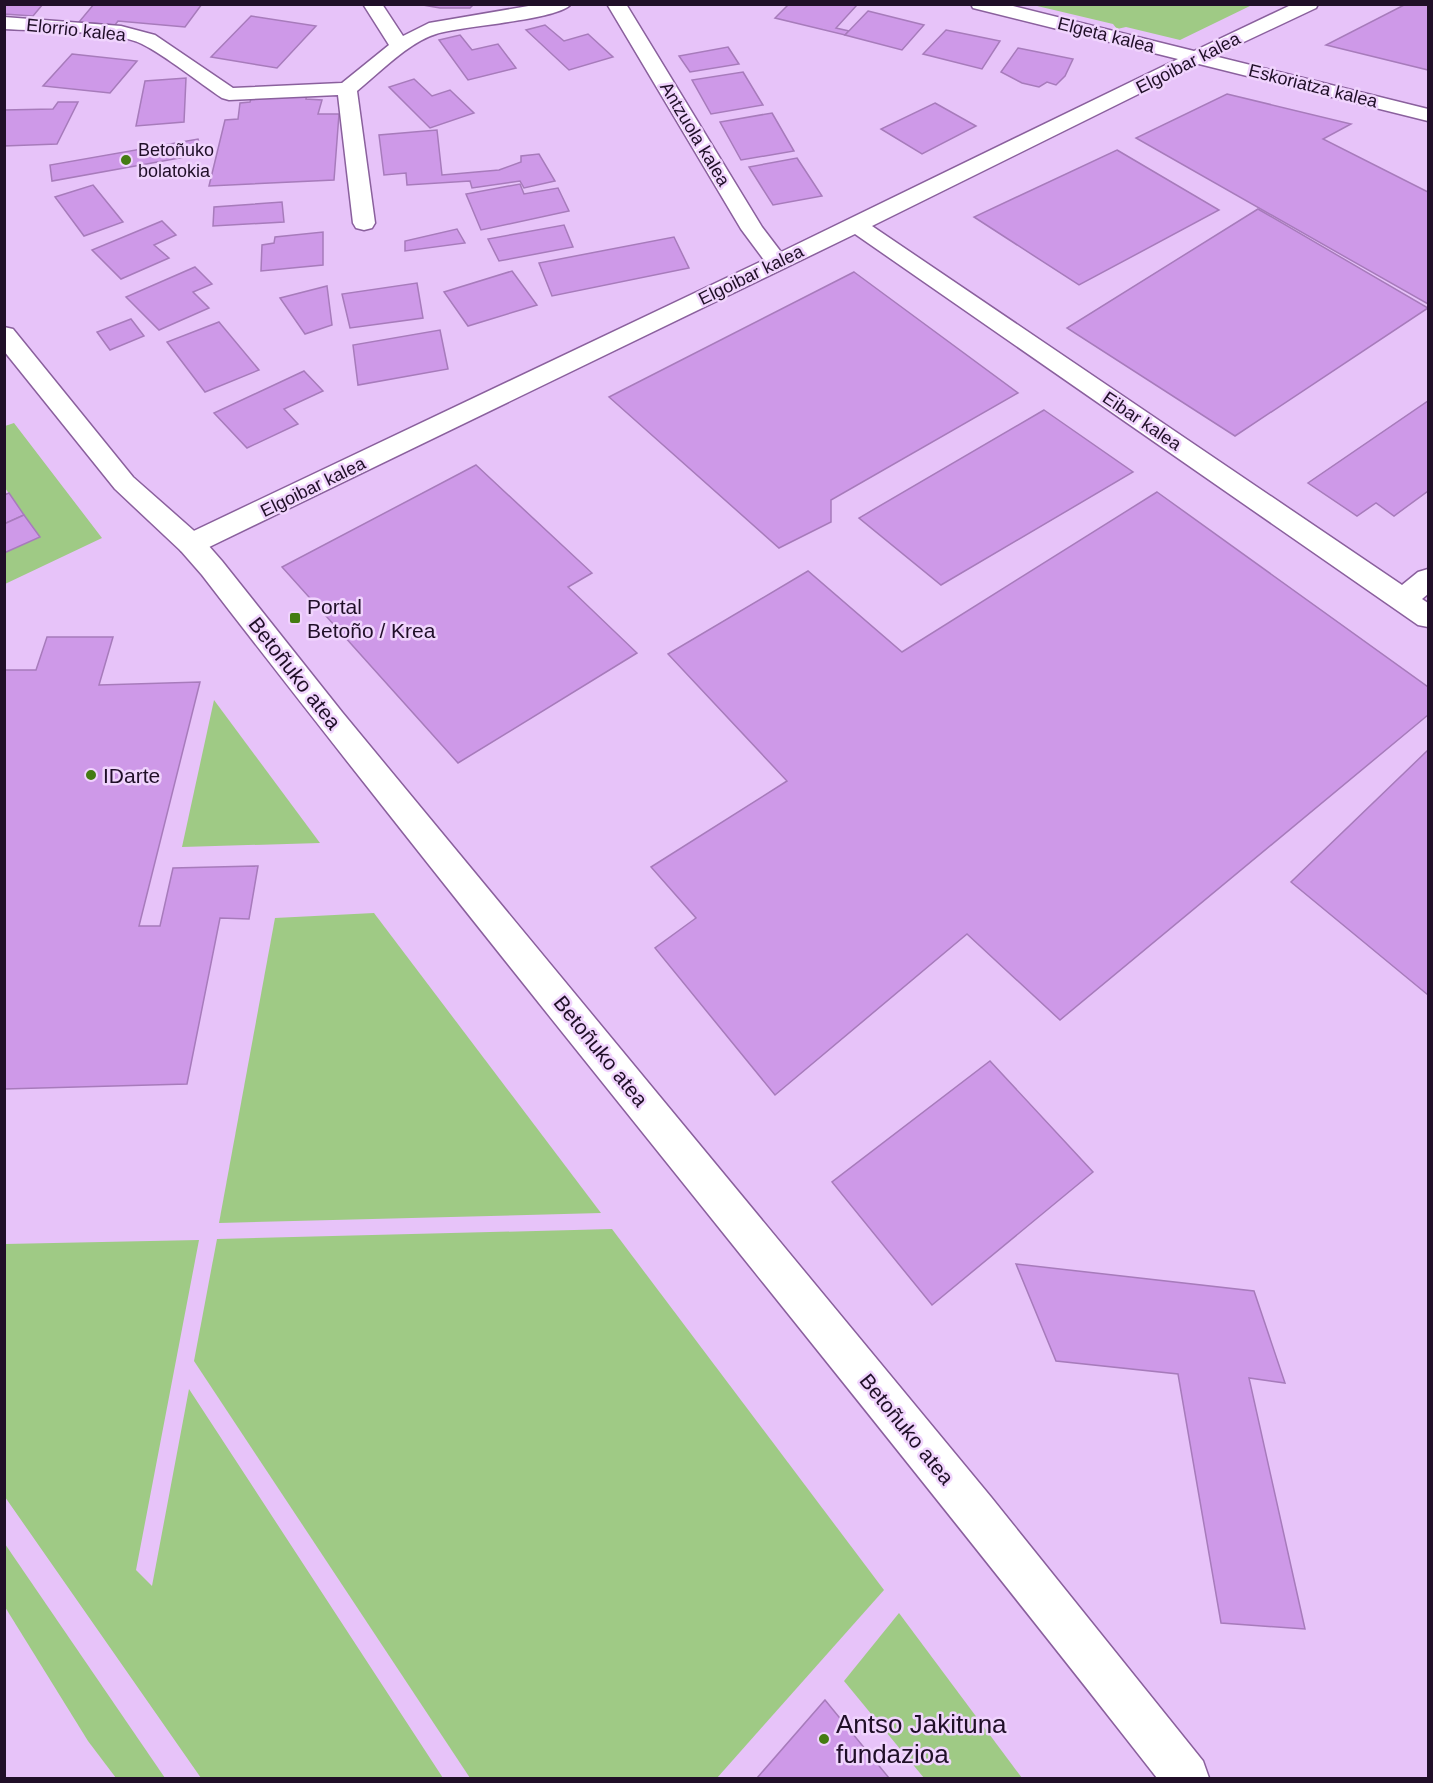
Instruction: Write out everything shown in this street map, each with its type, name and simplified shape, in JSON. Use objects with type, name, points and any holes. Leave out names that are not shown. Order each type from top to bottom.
[{"type":"street","points":[[372,4],[400,46]]},
{"type":"street","points":[[364,223],[347,89],[400,46],[429,29],[547,9],[562,4]]},
{"type":"street","name":"Antzuola kalea","points":[[616,4],[752,229],[777,262]]},
{"type":"street","name":"Elgeta kalea","points":[[980,4],[1197,57]]},
{"type":"street","name":"Elgoibar kalea","points":[[191,544],[1310,4]]},
{"type":"street","name":"Elorrio kalea","points":[[4,23],[122,32],[148,39],[230,94],[347,89]]},
{"type":"street","name":"Eskoriatza kalea","points":[[1197,57],[1428,115]]},
{"type":"street","name":"Eibar kalea","points":[[856,225],[1428,616]]},
{"type":"street","name":"Betoñuko atea","points":[[4,334],[124,483],[191,544],[265,634],[331,720],[976,1512],[1186,1779]]},
{"type":"street","points":[[1403,599],[1428,579]]},
{"type":"green space","points":[[1033,5],[1252,5],[1180,40],[1126,27],[1117,29],[1113,24]]},
{"type":"green space","points":[[14,423],[102,538],[5,584],[4,553],[40,537],[5,488],[5,426]]},
{"type":"green space","points":[[214,700],[320,843],[182,847]]},
{"type":"green space","points":[[374,913],[601,1213],[219,1223],[275,918]]},
{"type":"green space","points":[[612,1229],[884,1590],[717,1778],[470,1778],[194,1361],[217,1239]]},
{"type":"green space","points":[[199,1240],[136,1570],[152,1586],[189,1389],[443,1778],[201,1778],[5,1497],[5,1244]]},
{"type":"green space","points":[[5,1544],[165,1778],[116,1778],[88,1741],[5,1607]]},
{"type":"green space","points":[[899,1613],[1022,1778],[924,1778],[844,1681]]},
{"type":"building","points":[[4,4],[43,4],[33,16],[4,14]]},
{"type":"building","points":[[94,4],[202,4],[185,27],[118,21],[115,25],[79,22]]},
{"type":"building","points":[[417,4],[474,4],[470,8],[440,8]]},
{"type":"building","points":[[789,4],[857,5],[836,28],[849,31],[845,35],[775,18]]},
{"type":"building","points":[[1406,4],[1428,4],[1428,70],[1326,45]]},
{"type":"building","points":[[868,11],[924,25],[902,50],[845,35]]},
{"type":"building","points":[[251,16],[316,26],[277,68],[211,57]]},
{"type":"building","points":[[545,25],[564,41],[588,34],[613,57],[569,70],[526,30]]},
{"type":"building","points":[[946,30],[1000,41],[982,69],[923,54]]},
{"type":"building","points":[[460,35],[472,50],[498,44],[516,68],[468,80],[439,40]]},
{"type":"building","points":[[728,47],[739,64],[690,72],[679,56]]},
{"type":"building","points":[[1018,48],[1073,59],[1065,76],[1056,85],[1047,82],[1039,87],[1022,83],[1001,72]]},
{"type":"building","points":[[72,54],[137,61],[110,93],[43,86]]},
{"type":"building","points":[[743,72],[763,105],[711,114],[692,80]]},
{"type":"building","points":[[186,78],[184,122],[136,126],[145,81]]},
{"type":"building","points":[[414,79],[432,96],[450,90],[474,113],[430,128],[389,87]]},
{"type":"building","points":[[307,93],[306,99],[322,100],[318,114],[339,114],[334,180],[209,186],[225,120],[238,119],[240,103],[250,102],[252,95]]},
{"type":"building","points":[[1227,94],[1351,124],[1323,139],[1428,192],[1428,304],[1136,138]]},
{"type":"building","points":[[58,102],[78,102],[57,144],[4,146],[4,110],[53,109]]},
{"type":"building","points":[[935,103],[976,126],[922,154],[881,129]]},
{"type":"building","points":[[772,113],[794,151],[741,160],[720,122]]},
{"type":"building","points":[[437,130],[442,175],[499,170],[521,162],[521,156],[539,154],[555,181],[524,188],[520,181],[472,188],[470,181],[407,185],[406,173],[384,175],[379,135]]},
{"type":"building","name":"Betoñuko bolatokia","points":[[198,139],[202,154],[52,181],[50,165]]},
{"type":"building","points":[[1117,150],[1219,210],[1079,285],[974,217]]},
{"type":"building","points":[[797,158],[822,196],[773,205],[749,167]]},
{"type":"building","points":[[520,184],[524,194],[558,188],[569,211],[481,230],[466,194]]},
{"type":"building","points":[[93,185],[123,222],[84,236],[55,197]]},
{"type":"building","points":[[282,202],[284,222],[213,226],[214,207]]},
{"type":"building","points":[[1258,209],[1428,308],[1235,436],[1067,328]]},
{"type":"building","points":[[162,221],[176,235],[154,245],[169,258],[121,279],[92,250]]},
{"type":"building","points":[[564,225],[573,247],[499,261],[488,239]]},
{"type":"building","points":[[457,229],[465,243],[405,251],[405,241]]},
{"type":"building","points":[[323,232],[323,265],[261,271],[262,245],[274,243],[275,237]]},
{"type":"building","points":[[674,237],[689,268],[552,296],[539,263]]},
{"type":"building","points":[[195,267],[212,284],[193,292],[209,308],[159,330],[126,297]]},
{"type":"building","points":[[512,271],[537,305],[468,326],[444,292]]},
{"type":"building","points":[[854,272],[1018,393],[831,500],[831,522],[779,548],[609,397]]},
{"type":"building","points":[[417,283],[423,318],[350,328],[342,294]]},
{"type":"building","points":[[327,286],[332,325],[305,334],[280,298]]},
{"type":"building","points":[[131,319],[144,336],[110,350],[97,332]]},
{"type":"building","points":[[219,322],[259,370],[205,392],[167,342]]},
{"type":"building","points":[[440,330],[448,369],[358,385],[353,345]]},
{"type":"building","points":[[304,371],[323,391],[284,409],[298,424],[247,448],[214,413]]},
{"type":"building","points":[[1428,401],[1428,491],[1394,516],[1376,503],[1357,516],[1308,483]]},
{"type":"building","points":[[1044,410],[1133,472],[941,585],[859,518]]},
{"type":"building","points":[[476,465],[592,573],[568,587],[637,653],[458,763],[282,567]]},
{"type":"building","points":[[1157,492],[1428,687],[1428,715],[1060,1020],[967,934],[775,1095],[655,948],[696,918],[651,867],[787,781],[668,654],[808,571],[902,652]]},
{"type":"building","points":[[9,493],[24,515],[4,524],[4,495]]},
{"type":"building","points":[[24,515],[40,537],[4,553],[4,524]]},
{"type":"building","name":"IDarte","points":[[47,637],[113,637],[99,685],[200,682],[139,926],[160,926],[173,868],[258,866],[249,919],[220,918],[187,1084],[4,1089],[4,670],[36,670]]},
{"type":"building","points":[[1428,750],[1428,995],[1291,882]]},
{"type":"building","points":[[990,1061],[1093,1172],[932,1305],[832,1182]]},
{"type":"building","points":[[1016,1264],[1254,1291],[1285,1383],[1249,1378],[1305,1629],[1221,1623],[1178,1374],[1056,1361]]},
{"type":"building","name":"Antso Jakituna fundazioa","points":[[825,1700],[889,1778],[757,1778]]},
{"type":"place","name":"Betoñuko bolatokia","points":[[126,160]]},
{"type":"place","name":"Portal Betoño / Krea","points":[[295,618]]},
{"type":"place","name":"IDarte","points":[[91,775]]},
{"type":"place","name":"Antso Jakituna fundazioa","points":[[824,1739]]}]
